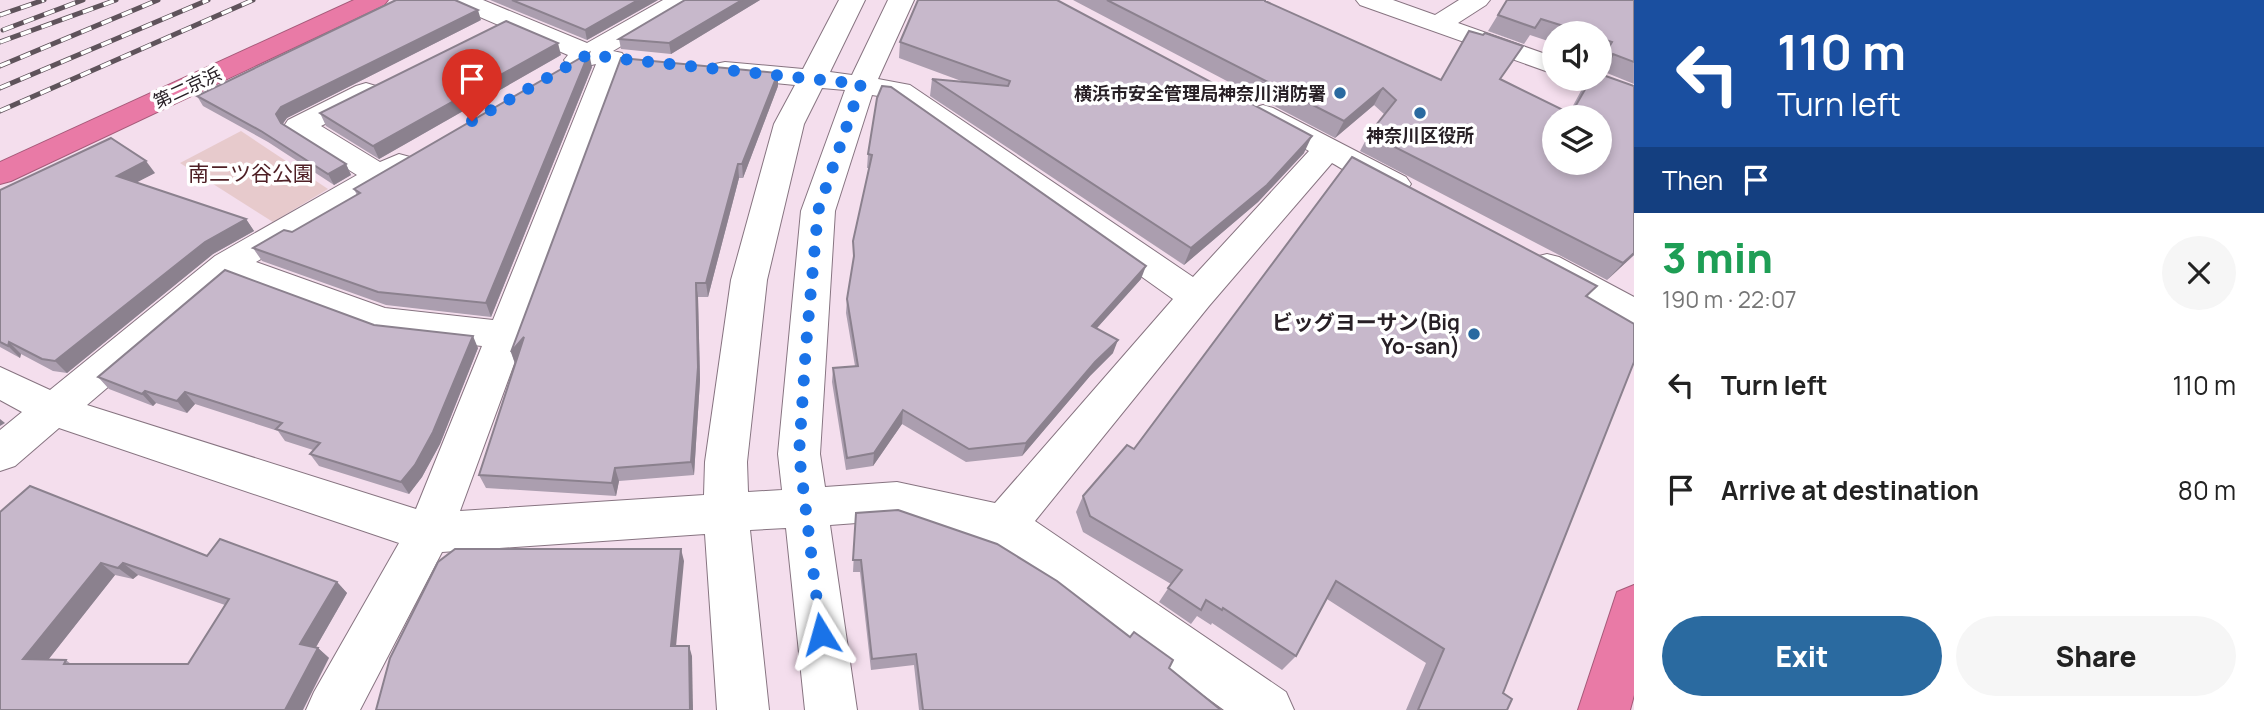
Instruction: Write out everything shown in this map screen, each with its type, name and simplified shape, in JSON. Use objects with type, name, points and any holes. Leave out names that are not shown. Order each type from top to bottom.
[{"type":"highway","name":"第二京浜","points":[[0,148],[328,0]]},
{"type":"highway","name":"第二京浜","points":[[0,174],[375,0]]},
{"type":"highway","points":[[1604,710],[1634,608]]},
{"type":"street","points":[[461,0],[613,58]]},
{"type":"street","points":[[554,74],[613,58],[681,0]]},
{"type":"street","points":[[743,710],[726,513],[726,462],[749,280],[789,124],[852,0]]},
{"type":"street","points":[[831,710],[799,454],[818,211],[861,84],[901,0]]},
{"type":"street","points":[[1369,0],[1542,46]]},
{"type":"street","points":[[1445,20],[1477,0]]},
{"type":"street","points":[[471,39],[508,20]]},
{"type":"street","points":[[1445,20],[1542,61]]},
{"type":"street","points":[[332,710],[429,533],[613,58]]},
{"type":"street","points":[[691,66],[900,90],[1196,297]]},
{"type":"street","points":[[379,175],[299,126],[385,82]]},
{"type":"street","points":[[1244,103],[1415,195]]},
{"type":"street","points":[[0,454],[227,265],[426,148]]},
{"type":"street","points":[[1004,525],[1196,297],[1329,148]]},
{"type":"street","points":[[1524,254],[1634,313]]},
{"type":"street","points":[[227,265],[382,321],[505,335]]},
{"type":"street","points":[[0,382],[53,411],[429,533],[897,501],[1004,525],[1268,710]]},
{"type":"green space","name":"南二ツ谷公園","points":[[241,131],[328,189],[273,222],[180,163]]},
{"type":"building","points":[[396,0],[455,0],[478,10],[281,107],[276,114],[281,123],[346,164],[328,174],[261,131],[197,96]]},
{"type":"building","points":[[512,0],[638,0],[585,30]]},
{"type":"building","points":[[685,0],[742,0],[669,43],[619,39]]},
{"type":"building","points":[[918,0],[1057,0],[1312,136],[1267,185],[1191,248],[932,79],[1008,86],[1010,81],[900,42]]},
{"type":"building","points":[[1107,0],[1265,0],[1441,80],[1469,31],[1483,35],[1485,33],[1523,46],[1500,79],[1553,105],[1542,105],[1542,175],[1612,175],[1612,105],[1576,105],[1584,91],[1612,91],[1612,78],[1634,86],[1634,253],[1623,263],[1369,134],[1396,100],[1383,88],[1344,121]]},
{"type":"building","points":[[1507,0],[1634,0],[1634,62],[1613,54],[1612,56],[1612,21],[1541,19],[1535,28],[1498,15]]},
{"type":"building","points":[[506,21],[558,43],[373,146],[320,113]]},
{"type":"building","points":[[589,53],[486,303],[378,292],[253,248],[284,230],[292,232],[360,193],[354,189]]},
{"type":"building","points":[[621,58],[778,73],[742,164],[738,164],[706,283],[696,283],[698,367],[691,462],[615,468],[612,483],[479,475],[524,337],[511,352]]},
{"type":"building","points":[[882,86],[891,87],[1146,266],[1092,326],[1118,340],[1095,362],[1026,443],[969,449],[903,410],[874,453],[847,458],[833,368],[858,366],[847,299],[854,256],[853,241],[872,155],[868,154],[877,98]]},
{"type":"building","points":[[111,138],[146,161],[117,176],[246,219],[205,242],[55,361],[42,359],[9,342],[8,346],[0,342],[0,190]]},
{"type":"building","points":[[1352,157],[1597,286],[1586,296],[1634,324],[1634,362],[1503,693],[1512,699],[1507,710],[1418,710],[1444,649],[1336,581],[1296,656],[1223,608],[1222,610],[1206,600],[1201,610],[1168,588],[1182,570],[1090,516],[1083,496],[1127,445],[1134,449]]},
{"type":"building","points":[[225,270],[374,325],[473,336],[433,432],[415,465],[401,482],[310,454],[320,443],[276,429],[282,423],[185,392],[177,401],[145,391],[142,394],[98,377]]},
{"type":"building","points":[[30,486],[207,556],[220,539],[337,582],[300,644],[318,648],[285,710],[0,710],[0,512]],"holes":[[[101,563],[118,568],[123,563],[229,599],[188,664],[64,664],[66,660],[23,659]]]},
{"type":"building","points":[[898,510],[997,544],[1057,581],[1130,637],[1134,632],[1173,660],[1169,668],[1221,710],[923,710],[916,654],[872,659],[861,560],[853,560],[856,513]]},
{"type":"building","points":[[455,549],[681,549],[671,646],[689,646],[690,710],[376,710],[390,658],[438,562]]},
{"type":"railway","points":[[0,15],[44,0]]},
{"type":"railway","points":[[3,30],[83,0]]},
{"type":"railway","points":[[0,42],[116,0]]},
{"type":"railway","points":[[0,66],[158,0]]},
{"type":"railway","points":[[0,88],[208,0]]},
{"type":"railway","points":[[0,111],[253,0]]},
{"type":"place","name":"横浜市安全管理局神奈川消防署","points":[[1340,93]]},
{"type":"place","name":"神奈川区役所","points":[[1420,113]]},
{"type":"place","name":"ビッグヨーサン(Big Yo-san)","points":[[1474,334]]},
{"type":"route","points":[[472,121],[589,54],[861,84],[818,211],[806,346],[799,454],[821,634]]}]
